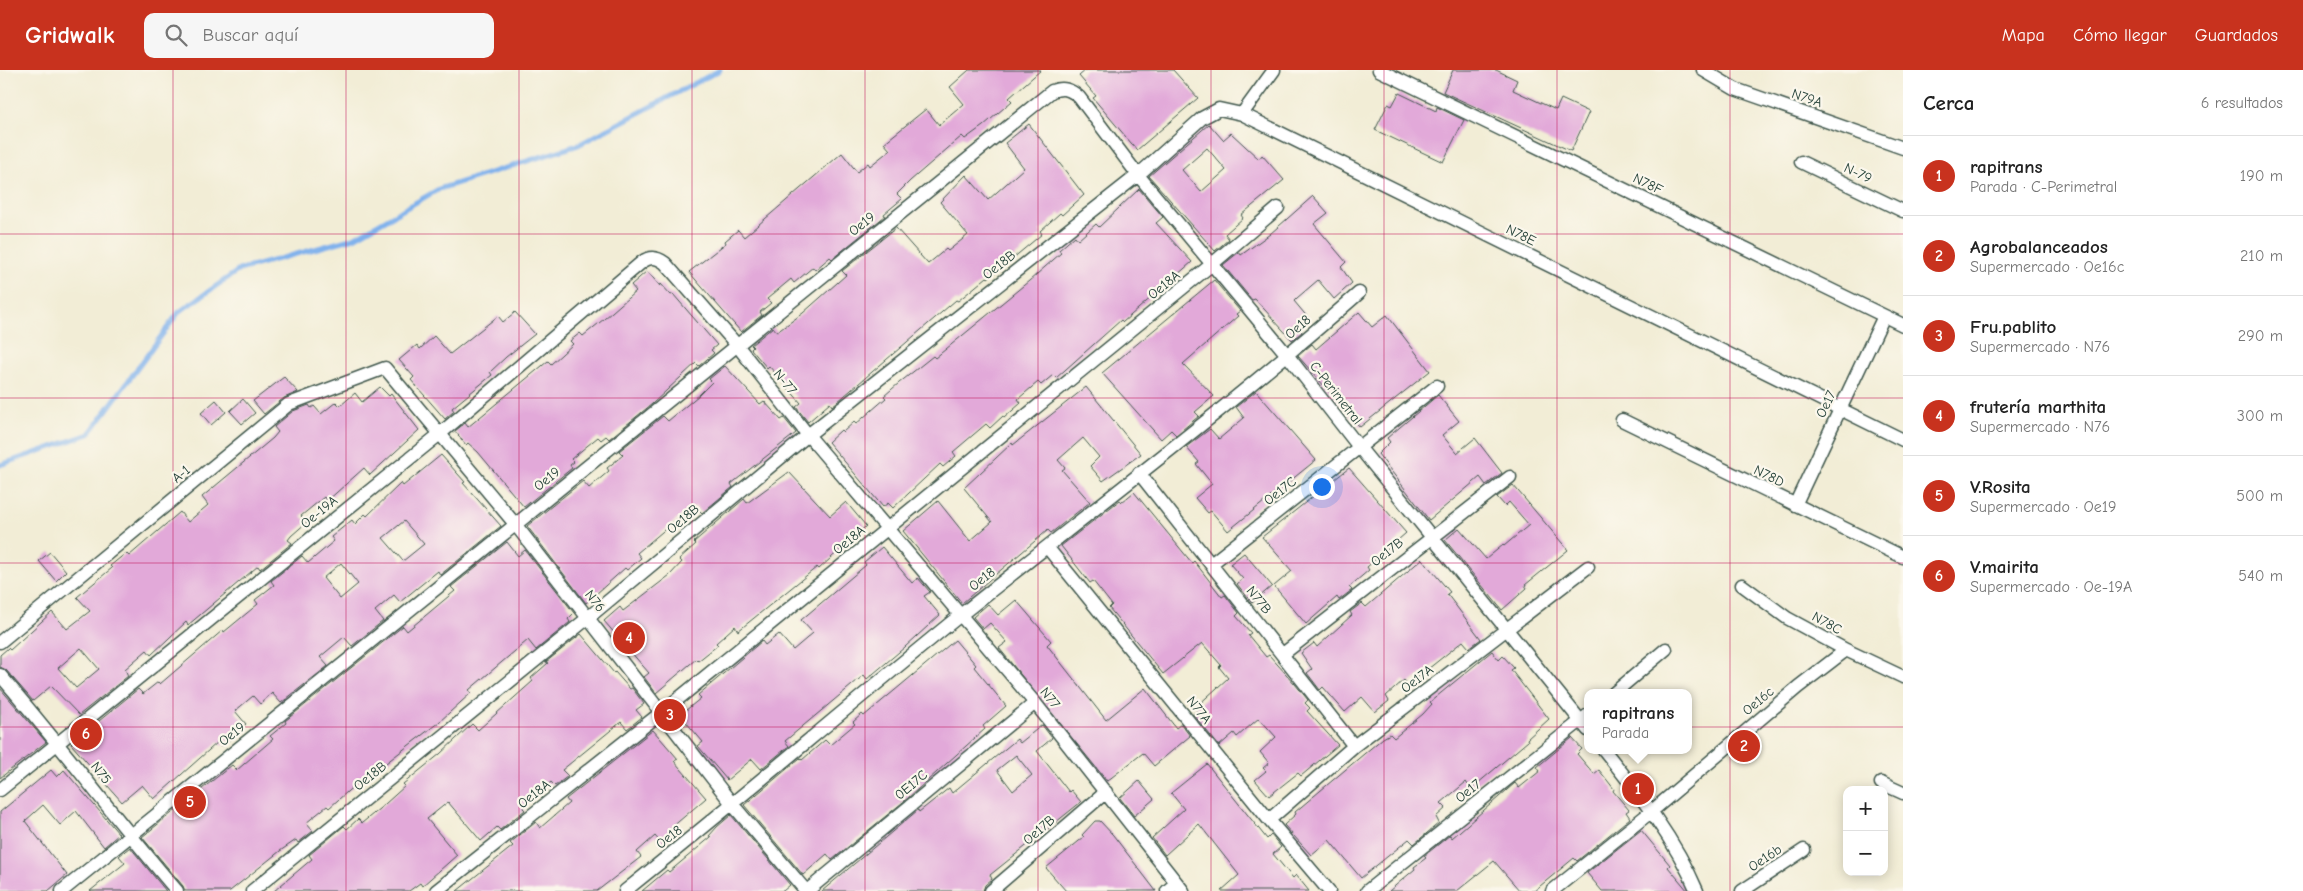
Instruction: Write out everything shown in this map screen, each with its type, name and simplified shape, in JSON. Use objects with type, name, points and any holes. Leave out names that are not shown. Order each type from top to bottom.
[{"type":"street","points":[[1242,114],[1274,70]]},
{"type":"street","name":"N78F","points":[[1380,70],[1903,325]]},
{"type":"street","name":"N79A","points":[[1703,70],[1736,89],[1903,148]]},
{"type":"street","name":"C-Perimetral","points":[[1052,91],[1065,88],[1079,97],[1138,175],[1288,356],[1506,630],[1584,720]]},
{"type":"street","name":"Oe19","points":[[62,891],[736,344],[1052,91]]},
{"type":"street","name":"N78E","points":[[1138,175],[1202,118],[1219,109],[1242,114],[1903,440]]},
{"type":"street","name":"N-79","points":[[1801,162],[1903,210]]},
{"type":"street","name":"Oe18B","points":[[252,891],[589,617],[808,435],[1138,175]]},
{"type":"street","name":"Oe18A","points":[[436,891],[662,712],[1211,265],[1278,208]]},
{"type":"street","name":"N-77","points":[[656,258],[665,263],[736,344],[808,435],[887,528]]},
{"type":"street","name":"Oe-19A","points":[[0,790],[441,433],[642,262],[646,259],[656,258]]},
{"type":"street","name":"Oe18","points":[[625,891],[734,805],[961,615],[1288,356],[1359,294]]},
{"type":"street","name":"Oe17","points":[[1795,505],[1884,316]]},
{"type":"street","name":"A-1","points":[[0,642],[289,404],[383,368],[388,369],[396,379]]},
{"type":"street","name":"N76","points":[[396,379],[589,617],[734,805],[806,891]]},
{"type":"street","name":"Oe17C","points":[[1211,564],[1437,386]]},
{"type":"street","name":"N78D","points":[[1622,420],[1903,557]]},
{"type":"street","name":"N77B","points":[[1139,473],[1354,746]]},
{"type":"street","name":"Oe17B","points":[[1283,654],[1431,536],[1510,477]]},
{"type":"street","name":"N77","points":[[887,528],[1106,792],[1175,888]]},
{"type":"street","name":"N77A","points":[[1047,547],[1329,891]]},
{"type":"street","name":"Oe17A","points":[[1269,820],[1354,746],[1588,566]]},
{"type":"street","name":"N78C","points":[[1742,585],[1787,618],[1846,650],[1903,677]]},
{"type":"street","points":[[1619,689],[1666,649]]},
{"type":"street","name":"Oe16c","points":[[1552,891],[1652,811],[1798,687],[1846,650]]},
{"type":"street","name":"N75","points":[[0,675],[58,742],[130,836],[177,891]]},
{"type":"street","name":"0E17C","points":[[806,891],[1034,703]]},
{"type":"street","name":"Oe17","points":[[1367,891],[1584,724]]},
{"type":"street","points":[[1607,754],[1652,811],[1678,854],[1697,891]]},
{"type":"street","points":[[1881,783],[1903,793]]},
{"type":"street","name":"Oe17B","points":[[991,891],[1106,792]]},
{"type":"street","name":"Oe16b","points":[[1742,891],[1804,850]]},
{"type":"building","points":[[969,70],[1041,70],[1009,98],[1012,101],[983,126],[965,139],[962,136],[910,181],[897,194],[902,199],[884,214],[885,216],[832,259],[830,257],[815,270],[813,267],[794,283],[791,279],[767,299],[771,303],[760,312],[762,315],[741,332],[689,272],[726,243],[725,241],[738,230],[744,237],[842,153],[857,172],[868,163],[870,166],[890,150],[884,143],[926,109],[939,125],[964,104],[950,87]]},
{"type":"building","points":[[1086,70],[1173,70],[1198,98],[1137,150],[1093,98],[1096,96],[1079,76]]},
{"type":"building","points":[[1453,70],[1496,70],[1517,80],[1513,90],[1556,110],[1561,99],[1589,112],[1571,151],[1443,92]]},
{"type":"building","points":[[1399,93],[1436,111],[1437,107],[1464,120],[1443,162],[1375,130],[1388,104],[1392,106]]},
{"type":"building","points":[[1029,124],[1084,195],[1062,215],[1060,213],[1040,231],[1042,234],[1012,259],[958,301],[956,300],[837,402],[832,406],[830,403],[808,422],[796,407],[801,403],[769,366],[767,368],[751,349],[753,347],[751,345],[773,327],[777,332],[803,313],[846,275],[842,271],[896,228],[928,264],[946,249],[948,251],[968,235],[940,202],[966,175],[988,200],[1024,168],[1005,143]]},
{"type":"building","points":[[1209,124],[1223,140],[1231,133],[1259,159],[1262,155],[1284,180],[1241,215],[1243,218],[1225,234],[1229,239],[1215,251],[1149,176]],"holes":[[[1207,148],[1226,170],[1201,192],[1182,170]]]},
{"type":"building","points":[[1139,189],[1163,217],[1156,223],[1192,262],[1123,322],[1121,320],[1056,378],[1053,375],[1041,385],[1038,382],[1018,399],[1021,403],[1004,418],[1003,416],[990,428],[986,424],[953,452],[956,456],[943,467],[940,464],[893,508],[888,503],[883,507],[828,442],[841,430],[843,432],[854,422],[856,424],[886,398],[884,396],[899,383],[933,356],[935,358],[1029,281],[1061,253],[1059,250],[1075,236],[1078,240],[1096,224],[1099,227]]},
{"type":"building","points":[[1313,196],[1328,213],[1314,224],[1346,262],[1341,267],[1352,283],[1334,299],[1318,280],[1297,298],[1294,301],[1309,319],[1299,328],[1302,332],[1292,340],[1255,299],[1252,300],[1223,265],[1239,252],[1241,255],[1270,234]]},
{"type":"building","points":[[647,271],[660,286],[661,284],[671,295],[673,294],[717,345],[711,350],[714,353],[699,366],[696,363],[652,404],[609,439],[606,436],[601,440],[598,437],[571,459],[574,462],[570,465],[572,468],[524,507],[478,452],[468,443],[466,445],[455,431],[465,423],[468,427],[548,361],[551,364],[573,344],[570,341],[580,333],[583,336],[636,291],[631,285]]},
{"type":"building","points":[[1214,280],[1240,311],[1236,314],[1238,316],[1183,364],[1214,396],[1195,412],[1199,416],[1176,435],[1171,430],[1161,439],[1102,373]]},
{"type":"building","points":[[515,312],[535,334],[490,372],[492,375],[452,408],[454,411],[445,419],[411,380],[414,377],[399,360],[417,345],[420,349],[434,336],[450,354],[498,316],[503,322]]},
{"type":"building","points":[[1359,312],[1372,327],[1387,315],[1430,371],[1360,427],[1298,356],[1312,344],[1316,349]]},
{"type":"building","points":[[725,366],[760,404],[764,401],[781,420],[784,418],[796,433],[731,484],[733,487],[702,513],[695,506],[675,521],[637,553],[641,558],[627,570],[625,568],[586,603],[527,526],[583,481],[589,488],[609,471],[607,468],[623,455],[619,451],[663,416],[668,421],[699,395],[712,382],[709,379]]},
{"type":"building","points":[[284,377],[298,392],[284,398],[264,414],[253,401]]},
{"type":"building","points":[[380,387],[389,396],[391,394],[419,430],[370,475],[364,468],[327,501],[324,497],[301,516],[307,522],[288,540],[292,543],[260,569],[258,566],[188,625],[186,622],[151,655],[147,650],[125,669],[128,676],[79,715],[51,686],[33,701],[6,670],[0,667],[0,655],[8,648],[10,650],[52,612],[67,629],[90,611],[77,597],[112,568],[110,566],[126,553],[129,556],[180,512],[188,522],[208,505],[202,497],[273,438],[278,432],[274,427],[293,411],[309,405],[311,408],[314,406],[321,414],[336,402],[340,406],[355,393],[362,402]],"holes":[[[81,648],[99,669],[76,688],[58,668]]]},
{"type":"building","points":[[1086,387],[1141,454],[1103,481],[1090,466],[1099,457],[1083,438],[1058,460],[1065,468],[1062,470],[1090,502],[1051,533],[1048,530],[962,603],[903,531],[938,501],[970,541],[992,522],[964,488],[1012,443],[1013,445]]},
{"type":"building","points":[[1256,391],[1316,460],[1228,531],[1211,511],[1208,513],[1195,498],[1212,484],[1196,464],[1199,462],[1186,447],[1210,429],[1219,439],[1244,418],[1236,407]]},
{"type":"building","points":[[1438,395],[1459,421],[1442,435],[1457,453],[1475,438],[1502,473],[1486,485],[1480,477],[1429,520],[1378,454],[1390,442],[1387,438]]},
{"type":"building","points":[[243,399],[255,413],[242,424],[230,411]]},
{"type":"building","points":[[216,400],[226,412],[211,425],[201,413]]},
{"type":"building","points":[[441,455],[501,526],[440,575],[438,571],[400,602],[394,595],[375,611],[383,621],[352,646],[344,637],[320,657],[328,666],[281,703],[272,693],[260,704],[253,696],[235,711],[246,724],[222,746],[218,742],[154,799],[142,785],[122,802],[71,744],[138,689],[143,694],[158,682],[160,684],[223,630],[224,632],[258,604],[255,600],[274,585],[271,581],[302,556],[308,563],[334,541],[331,537],[352,520],[355,524],[365,514],[367,516],[401,483],[403,486]],"holes":[[[404,521],[424,544],[403,561],[383,538]],[[341,563],[358,584],[340,599],[323,578]]]},
{"type":"building","points":[[1349,468],[1406,533],[1367,567],[1369,570],[1349,587],[1352,590],[1339,600],[1337,597],[1306,624],[1274,586],[1292,571],[1262,537]]},
{"type":"building","points":[[789,472],[830,516],[846,502],[866,526],[819,569],[817,567],[738,631],[735,626],[716,643],[718,645],[698,661],[696,659],[656,693],[644,677],[649,673],[604,621],[620,607],[623,611],[670,575],[682,562],[679,559],[696,544],[694,542],[744,499],[747,503]]},
{"type":"building","points":[[1513,485],[1568,550],[1525,585],[1527,588],[1502,610],[1445,540],[1459,528],[1486,559],[1504,546],[1529,525],[1509,502],[1505,506],[1497,497]]},
{"type":"building","points":[[1134,492],[1192,563],[1194,561],[1222,597],[1225,595],[1239,613],[1236,616],[1251,633],[1248,635],[1266,657],[1269,655],[1295,684],[1308,700],[1305,703],[1310,708],[1307,711],[1338,745],[1301,776],[1298,773],[1269,796],[1255,780],[1266,771],[1263,768],[1269,763],[1260,752],[1276,737],[1259,718],[1237,737],[1234,733],[1219,746],[1193,714],[1198,710],[1196,707],[1228,678],[1219,667],[1221,665],[1202,643],[1163,674],[1109,608],[1112,605],[1093,581],[1090,583],[1061,546],[1120,500],[1122,502]]},
{"type":"building","points":[[507,542],[518,556],[525,550],[574,613],[568,619],[570,622],[536,650],[528,640],[469,690],[471,693],[439,722],[368,777],[366,775],[329,808],[327,806],[306,823],[313,831],[298,843],[296,840],[280,851],[230,891],[185,891],[183,886],[142,837],[232,765],[237,770],[273,739],[270,736],[286,723],[285,721],[403,626],[407,631],[455,591],[451,587]]},
{"type":"building","points":[[882,547],[912,583],[918,578],[930,592],[924,596],[940,615],[867,679],[864,675],[785,741],[789,746],[761,769],[752,759],[727,780],[698,746],[703,742],[680,715],[701,698],[698,695],[762,641],[765,645],[779,634],[793,650],[813,633],[801,620],[866,565],[864,562]]},
{"type":"building","points":[[50,552],[66,571],[56,581],[39,561]]},
{"type":"building","points":[[1244,553],[1272,586],[1252,603],[1237,584],[1243,579],[1230,564]]},
{"type":"building","points":[[1422,559],[1450,592],[1447,594],[1481,639],[1469,648],[1463,641],[1408,685],[1404,680],[1386,696],[1389,701],[1375,712],[1362,697],[1345,712],[1323,687],[1320,690],[1307,673],[1312,669],[1301,653],[1314,643],[1317,647],[1352,615],[1350,612],[1362,603],[1366,607]]},
{"type":"building","points":[[1016,600],[1051,641],[1047,645],[1106,720],[1145,688],[1176,728],[1181,724],[1190,736],[1154,766],[1143,753],[1107,781],[999,648],[1007,642],[990,623],[983,629],[973,617],[988,604],[998,615]]},
{"type":"building","points":[[581,634],[614,673],[630,689],[632,688],[644,704],[636,710],[642,717],[627,729],[621,722],[562,770],[568,776],[555,786],[551,782],[526,803],[523,808],[525,810],[500,830],[497,827],[481,841],[448,802],[427,819],[457,855],[422,886],[420,883],[409,891],[274,891],[312,859],[309,855],[344,826],[347,829],[358,819],[362,823],[385,804],[405,786],[403,784],[440,754],[472,724],[478,730],[533,681],[531,678],[548,663],[546,662]]},
{"type":"building","points":[[955,640],[1006,706],[983,726],[985,729],[908,798],[832,860],[827,854],[803,875],[744,805],[800,758],[802,760],[825,740],[830,745],[855,724],[853,722],[862,714],[864,716]]},
{"type":"building","points":[[1492,651],[1499,660],[1503,656],[1514,668],[1511,670],[1549,719],[1527,739],[1528,741],[1471,789],[1466,782],[1441,803],[1446,808],[1436,817],[1439,823],[1414,844],[1409,839],[1361,878],[1329,840],[1311,855],[1284,825],[1296,814],[1295,812],[1383,738],[1390,734],[1394,738],[1423,714],[1432,704],[1430,702]]},
{"type":"building","points":[[0,688],[46,742],[0,778]]},
{"type":"building","points":[[1042,725],[1052,738],[1037,751],[1069,792],[1071,790],[1081,802],[990,875],[992,879],[985,885],[983,891],[822,891],[918,810],[919,812],[949,788],[952,793],[1017,739],[1020,743]],"holes":[[[1016,755],[1032,775],[1013,791],[997,770]]]},
{"type":"building","points":[[653,730],[678,759],[674,761],[706,798],[671,828],[675,833],[662,844],[655,836],[637,852],[641,857],[597,891],[457,891],[513,846],[510,843],[536,822],[540,828],[569,803],[566,799]]},
{"type":"building","points":[[1572,738],[1582,749],[1577,754],[1594,774],[1599,770],[1629,810],[1626,812],[1630,818],[1577,861],[1574,858],[1534,891],[1520,891],[1494,861],[1457,891],[1389,891],[1426,858],[1424,856],[1450,835],[1452,838],[1515,783],[1519,788],[1540,771],[1537,767]]},
{"type":"building","points":[[1207,764],[1267,839],[1271,835],[1281,847],[1273,854],[1293,878],[1296,875],[1309,891],[1221,891],[1239,875],[1199,824],[1165,855],[1152,838],[1184,809],[1171,793]]},
{"type":"building","points":[[51,770],[57,777],[64,770],[119,834],[104,847],[76,811],[60,825],[43,805],[25,821],[67,875],[48,891],[0,891],[0,812]]},
{"type":"building","points":[[1139,781],[1154,799],[1134,816],[1120,798]]},
{"type":"building","points":[[731,815],[790,885],[783,891],[642,891],[667,870],[669,872],[711,837],[709,836],[717,827]]},
{"type":"building","points":[[1095,821],[1100,821],[1113,835],[1156,891],[1066,891],[1046,868],[1084,837],[1082,835]]},
{"type":"building","points":[[1641,830],[1670,865],[1668,867],[1688,891],[1602,891],[1587,873]]},
{"type":"building","points":[[130,847],[166,891],[90,891],[125,863],[119,856]]},
{"type":"waterway","points":[[0,465],[89,434],[179,312],[239,270],[354,238],[439,189],[578,145],[720,70]]},
{"type":"place","name":"frutería marthita","points":[[629,638]]},
{"type":"place","name":"Fru.pablito","points":[[670,715]]},
{"type":"place","name":"V.mairita","points":[[86,734]]},
{"type":"place","name":"Agrobalanceados","points":[[1744,746]]},
{"type":"place","name":"rapitrans","points":[[1638,789]]},
{"type":"place","name":"V.Rosita","points":[[190,802]]}]
